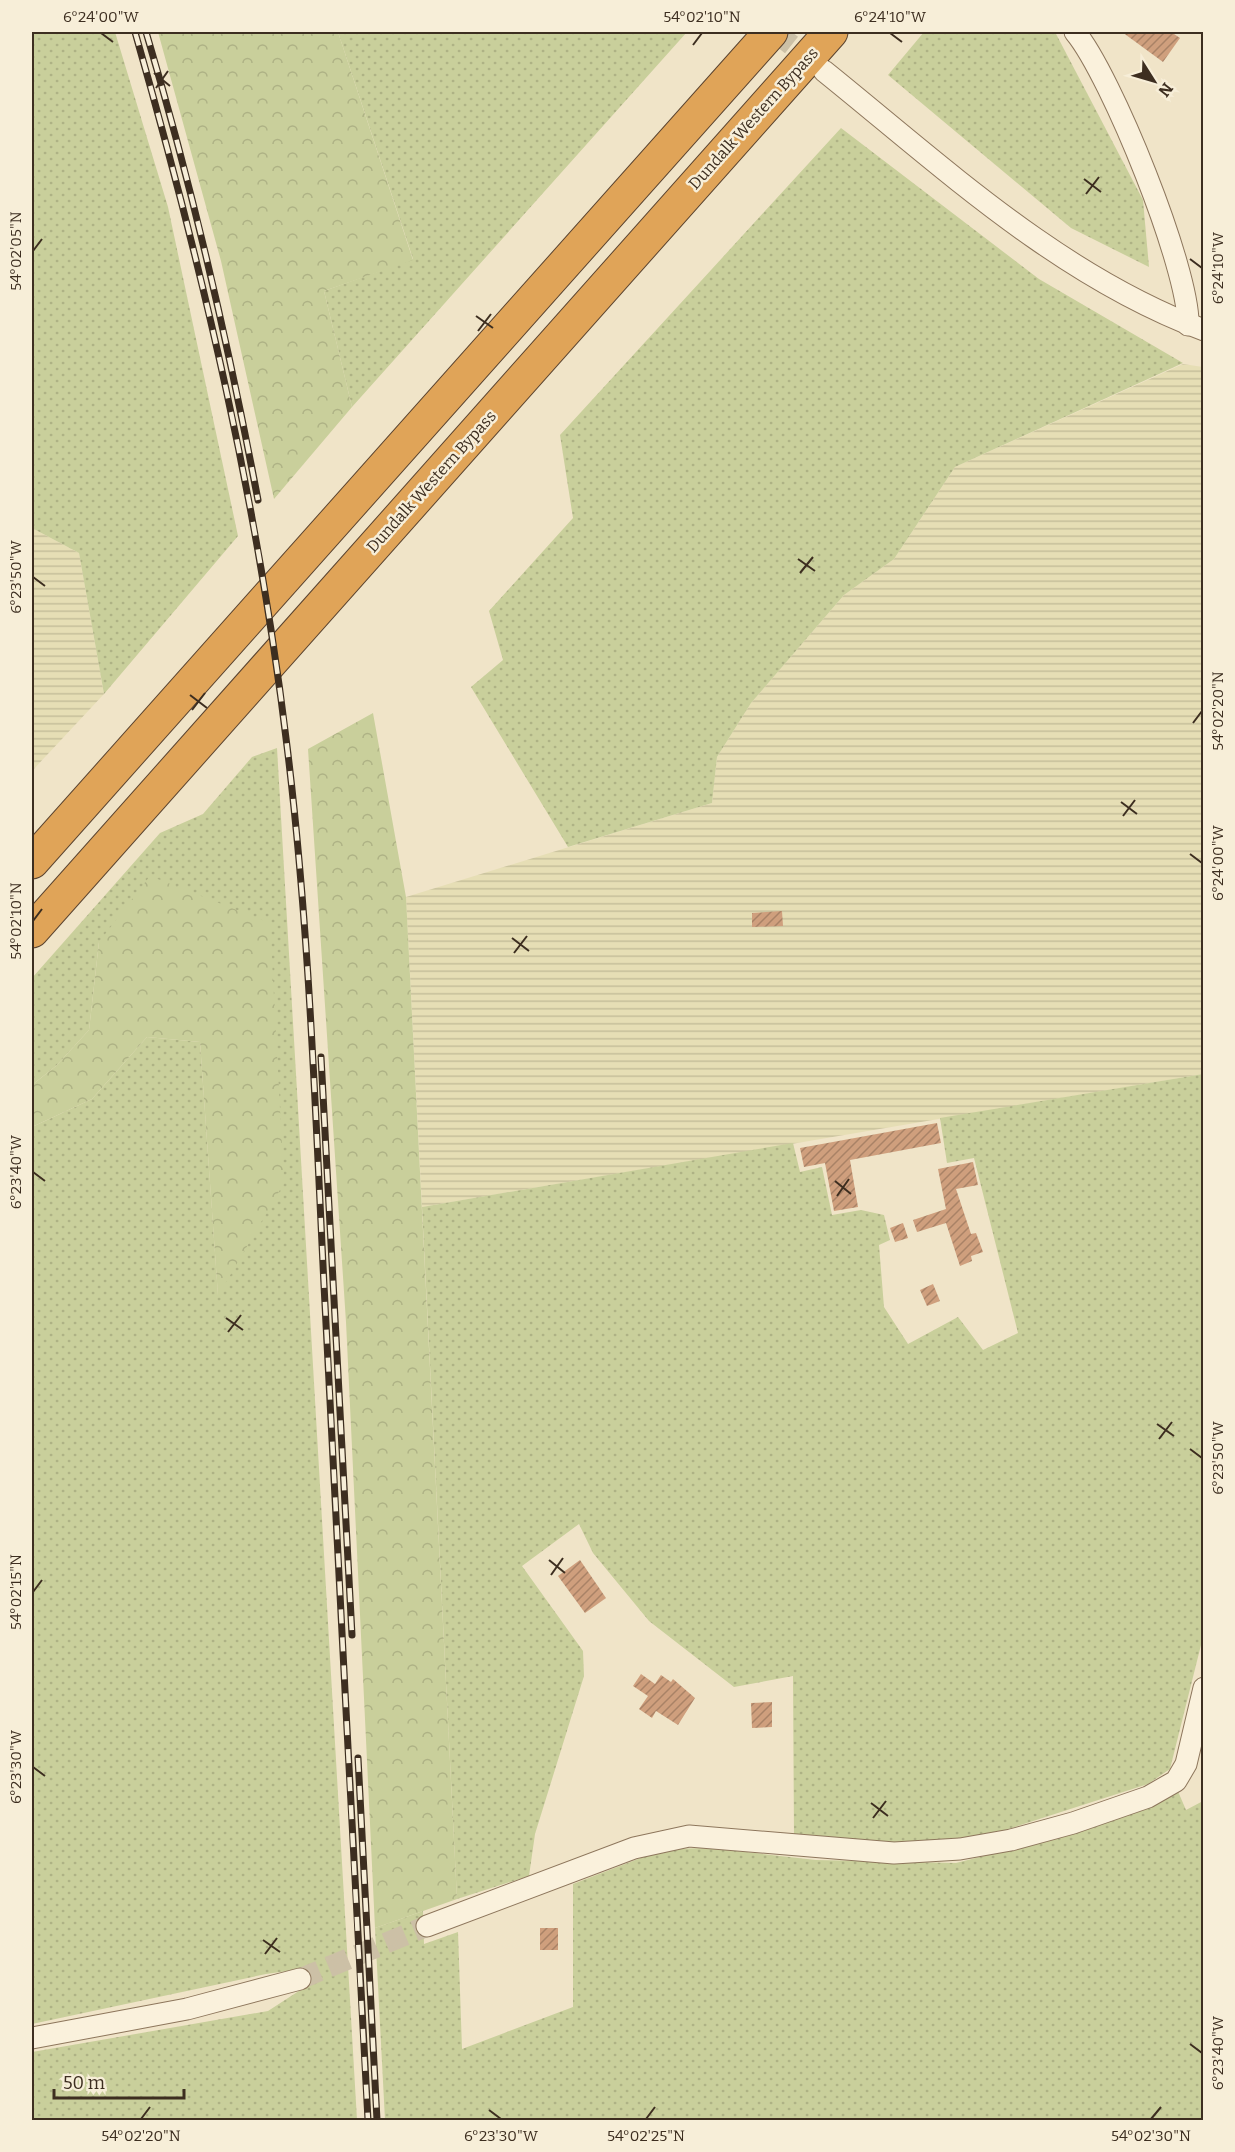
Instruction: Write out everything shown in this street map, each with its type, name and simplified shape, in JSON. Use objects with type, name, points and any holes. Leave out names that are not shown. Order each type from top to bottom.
[{"type":"highway","points":[[32,862],[771,32]]},
{"type":"highway","name":"Dundalk Western Bypass","points":[[32,931],[831,32]]},
{"type":"highway","points":[[32,842],[69,800],[193,682]]},
{"type":"street","points":[[1075,32],[1105,84],[1141,163],[1176,260],[1189,313],[1196,327]]},
{"type":"street","points":[[824,71],[973,193],[1050,248],[1100,280],[1196,327]]},
{"type":"street","points":[[427,1926],[634,1848],[689,1836],[894,1853],[960,1849],[1011,1840],[1073,1823],[1148,1797],[1176,1781],[1186,1764],[1203,1688]]},
{"type":"street","points":[[32,2038],[187,2009],[300,1978]]},
{"type":"shaded area","points":[[1183,364],[1203,367],[1203,1074],[422,1207],[406,897],[712,803],[717,757],[751,703],[844,595],[894,559],[955,467]]},
{"type":"shaded area","points":[[32,528],[79,553],[104,694],[32,771]]},
{"type":"green space","points":[[32,32],[115,32],[168,207],[238,536],[104,694],[79,553],[32,528]]},
{"type":"green space","points":[[158,32],[338,32],[413,260],[324,291],[352,407],[274,499],[221,261]]},
{"type":"green space","points":[[338,32],[687,32],[352,407],[324,291],[413,259]]},
{"type":"green space","points":[[924,32],[1055,32],[1143,200],[1149,267],[1071,228],[888,75]]},
{"type":"green space","points":[[841,128],[1039,279],[1183,363],[955,467],[894,559],[844,595],[751,703],[717,757],[712,803],[568,847],[471,687],[503,660],[489,611],[573,518],[560,435]]},
{"type":"green space","points":[[373,713],[406,897],[457,1899],[375,1928],[346,1322],[308,749]]},
{"type":"green space","points":[[277,748],[357,2120],[32,2120],[32,2052],[268,2011],[305,1987],[302,1969],[266,1974],[32,2024],[32,1127],[92,1099],[147,1037],[200,1042],[218,1295],[270,923],[99,942],[89,1030],[56,1066],[32,1085],[32,978],[160,833],[203,814],[252,757]]},
{"type":"green space","points":[[150,876],[270,923],[284,1183],[218,1296],[200,1042],[147,1037],[92,1099],[32,1127],[32,1085],[56,1066],[89,1030],[99,942]]},
{"type":"green space","points":[[1203,1074],[1204,1633],[1170,1769],[1148,1784],[990,1835],[903,1843],[794,1839],[793,1676],[734,1687],[649,1621],[593,1553],[579,1524],[522,1566],[583,1651],[584,1676],[535,1834],[529,1876],[457,1899],[422,1207],[793,1143],[800,1172],[822,1167],[832,1215],[861,1210],[884,1215],[890,1240],[879,1245],[884,1307],[908,1344],[958,1317],[983,1350],[1018,1333],[974,1158],[947,1163],[940,1118]]},
{"type":"green space","points":[[1177,1789],[1186,1810],[1203,1801],[1203,2120],[385,2120],[375,1928],[423,1911],[424,1944],[458,1932],[462,2049],[573,2007],[573,1884],[664,1849],[710,1848],[816,1860],[956,1863],[1086,1830]]},
{"type":"building","points":[[1122,32],[1171,32],[1180,38],[1163,62]]},
{"type":"building","points":[[782,911],[783,926],[752,927],[752,913]]},
{"type":"building","points":[[937,1123],[941,1143],[850,1160],[858,1207],[834,1211],[825,1163],[804,1167],[800,1148]]},
{"type":"building","points":[[973,1162],[978,1185],[956,1189],[971,1234],[976,1233],[983,1252],[971,1256],[972,1261],[960,1266],[946,1223],[917,1232],[913,1220],[946,1209],[938,1169]]},
{"type":"building","points":[[903,1223],[908,1238],[895,1242],[890,1228]]},
{"type":"building","points":[[933,1284],[940,1301],[927,1306],[920,1290]]},
{"type":"building","points":[[580,1560],[606,1598],[585,1613],[558,1576]]},
{"type":"building","points":[[641,1674],[655,1684],[661,1675],[671,1682],[673,1679],[695,1698],[678,1725],[656,1711],[652,1718],[639,1709],[648,1696],[633,1686]]},
{"type":"building","points":[[772,1702],[772,1727],[752,1728],[751,1703]]},
{"type":"building","points":[[540,1928],[558,1928],[558,1950],[540,1950]]},
{"type":"tunnel","points":[[775,32],[817,65]]},
{"type":"tunnel","points":[[300,1979],[427,1926]]},
{"type":"railway","points":[[135,32],[205,297],[244,475],[275,655],[295,813],[310,1015],[368,2120]]},
{"type":"railway","points":[[146,32],[179,148],[208,264],[258,500]]},
{"type":"railway","points":[[321,1057],[352,1635]]},
{"type":"railway","points":[[358,1758],[377,2120]]}]
